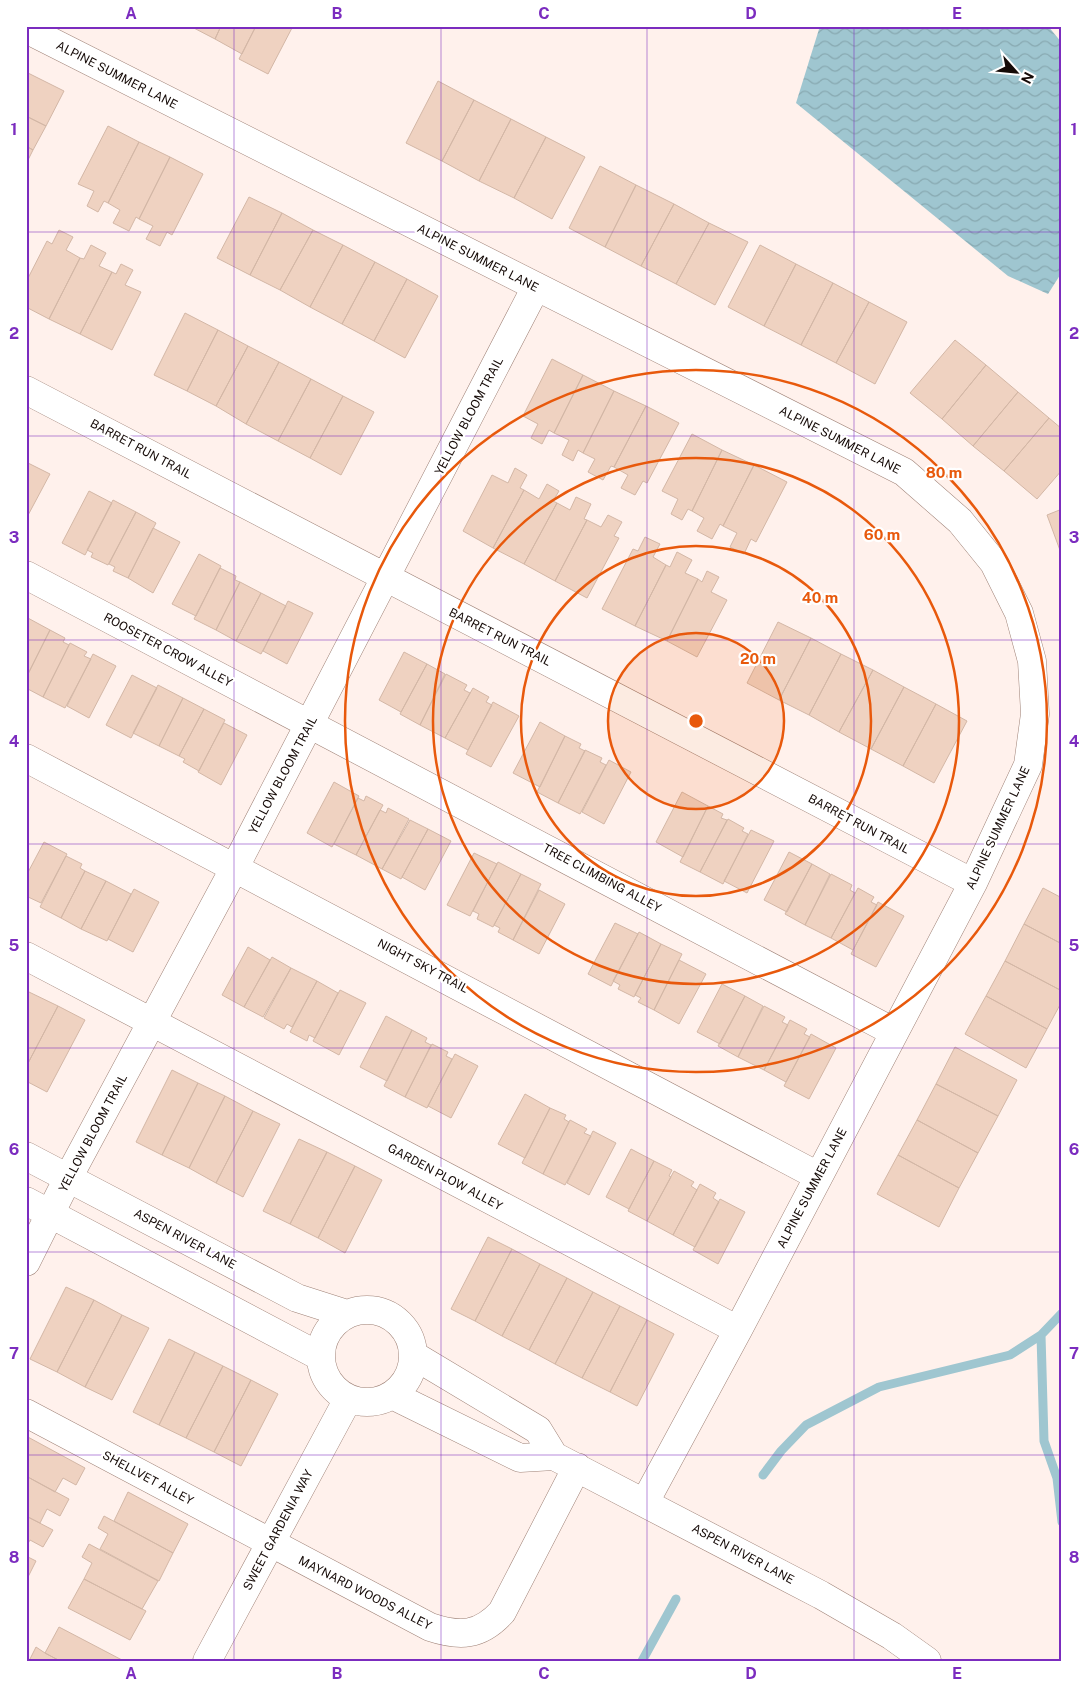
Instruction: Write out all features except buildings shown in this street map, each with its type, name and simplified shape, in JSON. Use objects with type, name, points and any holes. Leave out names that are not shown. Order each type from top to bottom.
[{"type":"street","name":"ALPINE SUMMER LANE","points":[[26,29],[904,472],[960,521],[994,564],[1019,613],[1032,661],[1035,714],[1028,765],[973,883],[738,1330],[645,1502]]},
{"type":"street","name":"YELLOW BLOOM TRAIL","points":[[26,1262],[52,1214],[68,1178],[153,1022],[310,724],[384,577],[536,288]]},
{"type":"street","name":"BARRET RUN TRAIL","points":[[26,390],[973,883]]},
{"type":"street","name":"ROOSETER CROW ALLEY","points":[[26,575],[310,724]]},
{"type":"street","name":"TREE CLIMBING ALLEY","points":[[310,724],[894,1032]]},
{"type":"street","name":"NIGHT SKY TRAIL","points":[[26,758],[818,1176]]},
{"type":"street","name":"GARDEN PLOW ALLEY","points":[[26,956],[738,1330]]},
{"type":"street","name":"ASPEN RIVER LANE","points":[[26,1156],[297,1298],[347,1314],[362,1310],[377,1311],[391,1318],[402,1327],[410,1340],[413,1355]]},
{"type":"street","points":[[26,1201],[321,1356]]},
{"type":"street","points":[[347,1314],[335,1323],[326,1335],[321,1356],[326,1379],[335,1390],[348,1399],[363,1403],[378,1401],[392,1395],[403,1384],[410,1370],[413,1355],[538,1430],[566,1462]]},
{"type":"street","name":"ASPEN RIVER LANE","points":[[392,1395],[520,1458],[566,1462],[829,1599],[892,1636],[927,1661]]},
{"type":"street","name":"SWEET GARDENIA WAY","points":[[208,1661],[348,1399]]},
{"type":"street","name":"SHELLVET ALLEY","points":[[26,1413],[270,1544]]},
{"type":"street","name":"MAYNARD WOODS ALLEY","points":[[270,1544],[430,1627],[449,1633],[483,1629],[502,1612],[566,1462]]},
{"type":"water","points":[[820,26],[1048,26],[1062,43],[1062,272],[1048,294],[1008,276],[796,103]]},
{"type":"waterway","points":[[763,1475],[781,1451],[806,1425],[879,1387],[1010,1355],[1041,1335],[1062,1313]]},
{"type":"waterway","points":[[1041,1335],[1044,1441],[1057,1478],[1062,1522]]},
{"type":"waterway","points":[[642,1661],[676,1599]]}]
